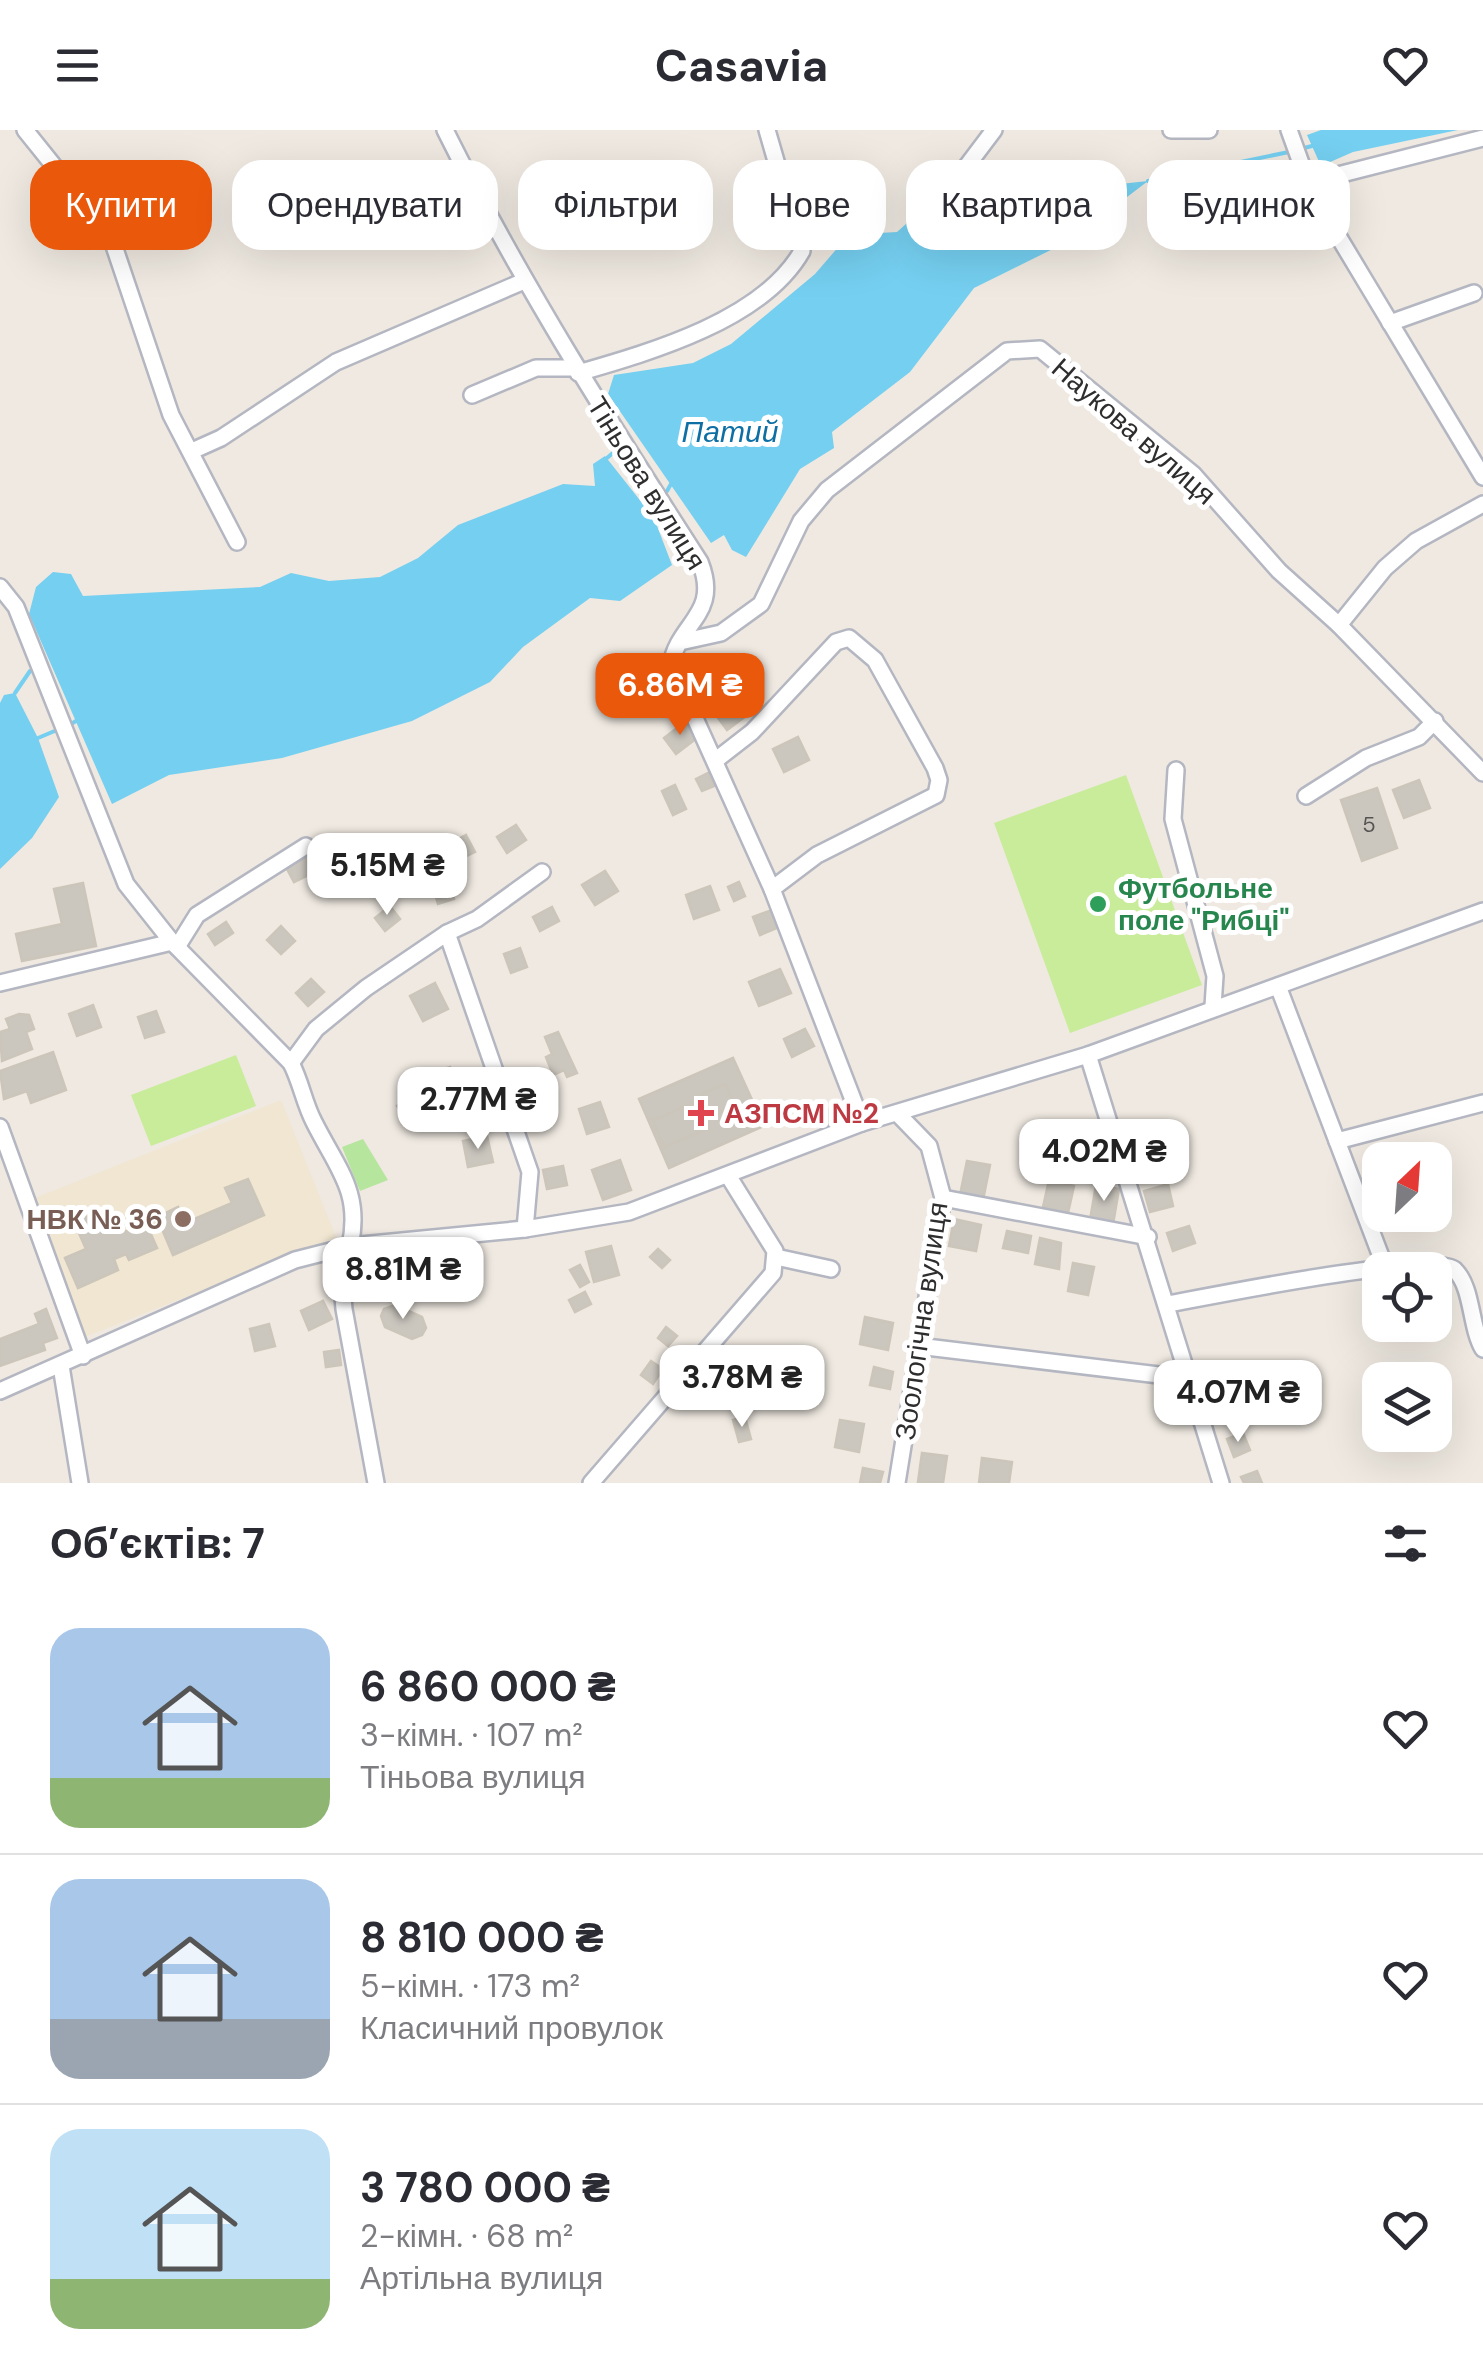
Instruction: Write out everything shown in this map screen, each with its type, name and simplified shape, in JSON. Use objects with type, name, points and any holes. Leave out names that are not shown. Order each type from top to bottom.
[{"type":"street","points":[[24,130],[111,237],[171,414],[238,542]]},
{"type":"street","name":"Тіньова вулиця","points":[[445,130],[524,281],[576,370],[700,562],[708,582],[705,604],[680,642]]},
{"type":"street","points":[[472,395],[536,368],[576,370],[659,349],[758,299],[790,273],[802,251],[767,130]]},
{"type":"street","points":[[971,160],[994,130]]},
{"type":"street","points":[[1171,130],[1209,130]]},
{"type":"street","points":[[1289,130],[1300,160]]},
{"type":"street","points":[[1350,172],[1483,138]]},
{"type":"street","points":[[1347,250],[1483,477]]},
{"type":"street","points":[[192,450],[221,438],[336,362],[524,281]]},
{"type":"street","points":[[1390,323],[1474,292]]},
{"type":"street","name":"Наукова вулиця","points":[[680,642],[720,633],[761,604],[801,521],[826,490],[1007,351],[1040,349],[1192,474],[1279,571],[1339,625],[1483,773]]},
{"type":"street","points":[[1339,625],[1385,568],[1416,541],[1483,504]]},
{"type":"street","points":[[0,587],[16,607],[126,884],[174,944],[291,1063],[312,1118],[355,1203],[344,1247],[344,1310],[376,1483]]},
{"type":"street","points":[[716,760],[752,732],[836,642],[849,638],[875,660],[935,768],[939,780],[936,795],[816,854],[772,890]]},
{"type":"street","points":[[680,642],[671,665],[675,678],[716,760],[772,890],[862,1123]]},
{"type":"street","points":[[1306,796],[1366,758],[1419,737],[1435,721]]},
{"type":"street","points":[[1176,770],[1173,819],[1215,976],[1213,1006]]},
{"type":"street","points":[[0,983],[174,944],[197,914],[306,846]]},
{"type":"street","points":[[291,1063],[316,1029],[447,933],[477,919],[542,872]]},
{"type":"street","points":[[0,1391],[295,1260],[344,1247],[526,1230],[628,1212],[729,1177],[862,1123],[1088,1055],[1213,1006],[1483,911]]},
{"type":"street","points":[[447,933],[530,1172],[526,1230]]},
{"type":"street","points":[[1278,986],[1378,1252]]},
{"type":"street","points":[[1088,1055],[1148,1237],[1221,1483]]},
{"type":"street","points":[[1336,1140],[1483,1103]]},
{"type":"street","name":"Зоологічна вулиця","points":[[897,1113],[929,1146],[943,1198],[897,1483]]},
{"type":"street","points":[[0,1127],[83,1356]]},
{"type":"street","points":[[590,1483],[773,1274],[776,1257],[729,1177]]},
{"type":"street","points":[[943,1198],[1148,1237]]},
{"type":"street","points":[[776,1257],[831,1269]]},
{"type":"street","points":[[1452,1267],[1460,1278],[1483,1349]]},
{"type":"street","points":[[1168,1304],[1362,1271]]},
{"type":"street","points":[[918,1346],[1192,1380]]},
{"type":"street","points":[[62,1366],[80,1483]]},
{"type":"shaded area","name":"НВК № 36","points":[[281,1100],[336,1237],[85,1337],[30,1200]]},
{"type":"green space","name":"Футбольне поле \"Рибці\"","points":[[1126,775],[1202,985],[1070,1033],[994,823]]},
{"type":"green space","points":[[236,1055],[256,1106],[151,1146],[131,1095]]},
{"type":"green space","points":[[363,1139],[388,1180],[360,1191],[342,1147]]},
{"type":"water","points":[[1321,130],[1458,130],[1353,152],[1335,160],[1318,160],[1307,135]]},
{"type":"water","name":"Патий","points":[[1147,181],[1127,197],[1127,183]]},
{"type":"water","name":"Патий","points":[[906,224],[906,250],[1051,250],[974,288],[910,372],[832,432],[834,448],[800,469],[746,557],[732,550],[724,535],[711,543],[608,394],[614,375],[693,363],[731,344],[815,274],[836,250],[886,250],[886,233],[897,232]]},
{"type":"water","points":[[605,456],[654,518],[672,565],[620,601],[590,598],[523,647],[490,682],[412,721],[282,758],[169,775],[112,804],[29,614],[36,587],[53,572],[71,574],[83,596],[260,587],[291,573],[329,581],[380,577],[418,558],[458,525],[563,484],[595,486],[593,464]]},
{"type":"water","points":[[15,693],[38,738],[59,797],[32,838],[0,869],[0,703],[4,695]]},
{"type":"building","points":[[736,694],[750,713],[727,730],[713,711]]},
{"type":"building","points":[[685,722],[697,738],[676,754],[664,738]]},
{"type":"building","points":[[798,737],[809,760],[784,772],[773,749]]},
{"type":"building","points":[[708,773],[714,786],[702,791],[696,779]]},
{"type":"building","points":[[1419,780],[1430,808],[1404,818],[1393,790]]},
{"type":"building","points":[[675,785],[686,809],[673,815],[662,791]]},
{"type":"building","points":[[1377,788],[1397,848],[1362,861],[1341,800]]},
{"type":"building","points":[[516,825],[526,840],[507,853],[497,837]]},
{"type":"building","points":[[466,835],[475,852],[458,860],[449,844]]},
{"type":"building","points":[[305,857],[313,873],[294,882],[286,867]]},
{"type":"building","points":[[605,871],[618,891],[595,905],[582,885]]},
{"type":"building","points":[[448,879],[454,899],[438,904],[432,883]]},
{"type":"building","points":[[739,882],[745,896],[734,901],[728,887]]},
{"type":"building","points":[[83,883],[96,946],[22,961],[16,934],[62,924],[54,889]]},
{"type":"building","points":[[710,886],[719,910],[694,919],[686,895]]},
{"type":"building","points":[[390,906],[400,919],[385,931],[375,918]]},
{"type":"building","points":[[552,907],[559,921],[540,931],[533,917]]},
{"type":"building","points":[[772,910],[779,927],[760,935],[753,917]]},
{"type":"building","points":[[226,922],[233,933],[215,945],[208,934]]},
{"type":"building","points":[[281,926],[295,941],[281,954],[267,940]]},
{"type":"building","points":[[520,948],[527,967],[511,973],[504,954]]},
{"type":"building","points":[[780,969],[791,993],[759,1006],[749,982]]},
{"type":"building","points":[[311,979],[324,992],[308,1006],[296,993]]},
{"type":"building","points":[[435,983],[448,1009],[423,1021],[410,996]]},
{"type":"building","points":[[93,1005],[101,1027],[77,1036],[69,1014]]},
{"type":"building","points":[[156,1011],[164,1032],[145,1038],[138,1017]]},
{"type":"building","points":[[29,1015],[34,1029],[26,1032],[32,1049],[2,1061],[0,1032],[10,1029],[6,1019]]},
{"type":"building","points":[[805,1029],[814,1046],[792,1057],[784,1039]]},
{"type":"building","points":[[558,1032],[577,1073],[567,1077],[564,1070],[553,1075],[546,1057],[552,1054],[545,1037]]},
{"type":"building","points":[[53,1052],[66,1090],[31,1103],[27,1091],[4,1099],[0,1071]]},
{"type":"building","name":"АЗПСМ №2","points":[[733,1058],[764,1126],[669,1168],[639,1099]]},
{"type":"building","points":[[450,1067],[460,1099],[431,1104],[426,1091],[439,1087],[434,1072]]},
{"type":"building","points":[[726,1084],[735,1106],[710,1116],[702,1094]]},
{"type":"building","points":[[413,1093],[428,1111],[412,1124],[397,1106]]},
{"type":"building","points":[[701,1100],[708,1116],[703,1119],[707,1129],[664,1147],[653,1120]]},
{"type":"building","points":[[600,1102],[609,1127],[587,1134],[579,1109]]},
{"type":"building","points":[[839,1105],[845,1119],[821,1129],[815,1114]]},
{"type":"building","points":[[487,1136],[493,1162],[468,1167],[463,1141]]},
{"type":"building","points":[[620,1160],[631,1190],[603,1200],[592,1170]]},
{"type":"building","points":[[967,1161],[990,1165],[983,1200],[960,1195]]},
{"type":"building","points":[[563,1166],[567,1185],[547,1189],[543,1170]]},
{"type":"building","points":[[248,1179],[264,1215],[173,1255],[157,1217],[178,1207],[185,1223],[232,1203],[225,1188]]},
{"type":"building","points":[[1049,1180],[1074,1186],[1068,1213],[1043,1207]]},
{"type":"building","points":[[1168,1184],[1173,1206],[1150,1212],[1144,1191]]},
{"type":"building","points":[[1096,1185],[1119,1189],[1113,1224],[1090,1220]]},
{"type":"building","points":[[110,1207],[122,1233],[146,1223],[157,1248],[129,1260],[126,1254],[114,1259],[118,1270],[78,1288],[65,1258],[86,1249],[74,1222]]},
{"type":"building","points":[[954,1219],[981,1225],[976,1251],[949,1246]]},
{"type":"building","points":[[1189,1226],[1195,1243],[1173,1251],[1167,1233]]},
{"type":"building","points":[[1007,1231],[1031,1236],[1028,1253],[1003,1248]]},
{"type":"building","points":[[1040,1238],[1061,1243],[1059,1269],[1035,1264]]},
{"type":"building","points":[[611,1246],[619,1275],[594,1282],[586,1252]]},
{"type":"building","points":[[658,1249],[670,1260],[662,1268],[650,1257]]},
{"type":"building","points":[[1073,1263],[1094,1267],[1088,1295],[1068,1291]]},
{"type":"building","points":[[580,1265],[589,1282],[580,1287],[570,1270]]},
{"type":"building","points":[[585,1292],[591,1304],[575,1312],[569,1300]]},
{"type":"building","points":[[323,1301],[332,1319],[309,1330],[301,1311]]},
{"type":"building","points":[[395,1305],[422,1317],[426,1328],[422,1335],[412,1339],[385,1327],[381,1316],[384,1309]]},
{"type":"building","points":[[46,1309],[57,1338],[43,1343],[45,1350],[0,1366],[0,1339],[39,1324],[35,1314]]},
{"type":"building","points":[[865,1317],[893,1323],[888,1350],[860,1344]]},
{"type":"building","points":[[269,1324],[275,1346],[255,1351],[250,1329]]},
{"type":"building","points":[[666,1327],[677,1336],[668,1346],[658,1338]]},
{"type":"building","points":[[339,1350],[341,1365],[326,1367],[324,1352]]},
{"type":"building","points":[[651,1361],[663,1369],[653,1384],[641,1375]]},
{"type":"building","points":[[874,1367],[893,1372],[890,1389],[870,1385]]},
{"type":"building","points":[[1232,1397],[1240,1417],[1225,1423],[1217,1402]]},
{"type":"building","points":[[745,1417],[751,1439],[739,1442],[733,1420]]},
{"type":"building","points":[[840,1420],[864,1424],[859,1452],[835,1447]]},
{"type":"building","points":[[1243,1433],[1250,1450],[1234,1457],[1227,1439]]},
{"type":"building","points":[[922,1453],[947,1456],[943,1483],[918,1482]]},
{"type":"building","points":[[982,1458],[1012,1462],[1009,1483],[979,1483]]},
{"type":"building","points":[[863,1468],[883,1472],[880,1483],[860,1483]]},
{"type":"building","points":[[1257,1471],[1262,1483],[1244,1483],[1241,1477]]},
{"type":"waterway","points":[[1304,148],[1312,146]]},
{"type":"waterway","points":[[1250,160],[1289,152]]},
{"type":"waterway","points":[[607,458],[614,452]]},
{"type":"waterway","points":[[667,491],[671,484]]},
{"type":"waterway","points":[[15,693],[30,671]]},
{"type":"waterway","points":[[71,724],[76,721]]},
{"type":"waterway","points":[[38,738],[57,730]]},
{"type":"place","name":"Футбольне поле \"Рибці\"","points":[[1098,904]]},
{"type":"place","name":"АЗПСМ №2","points":[[701,1113]]},
{"type":"place","name":"НВК № 36","points":[[183,1219]]}]
